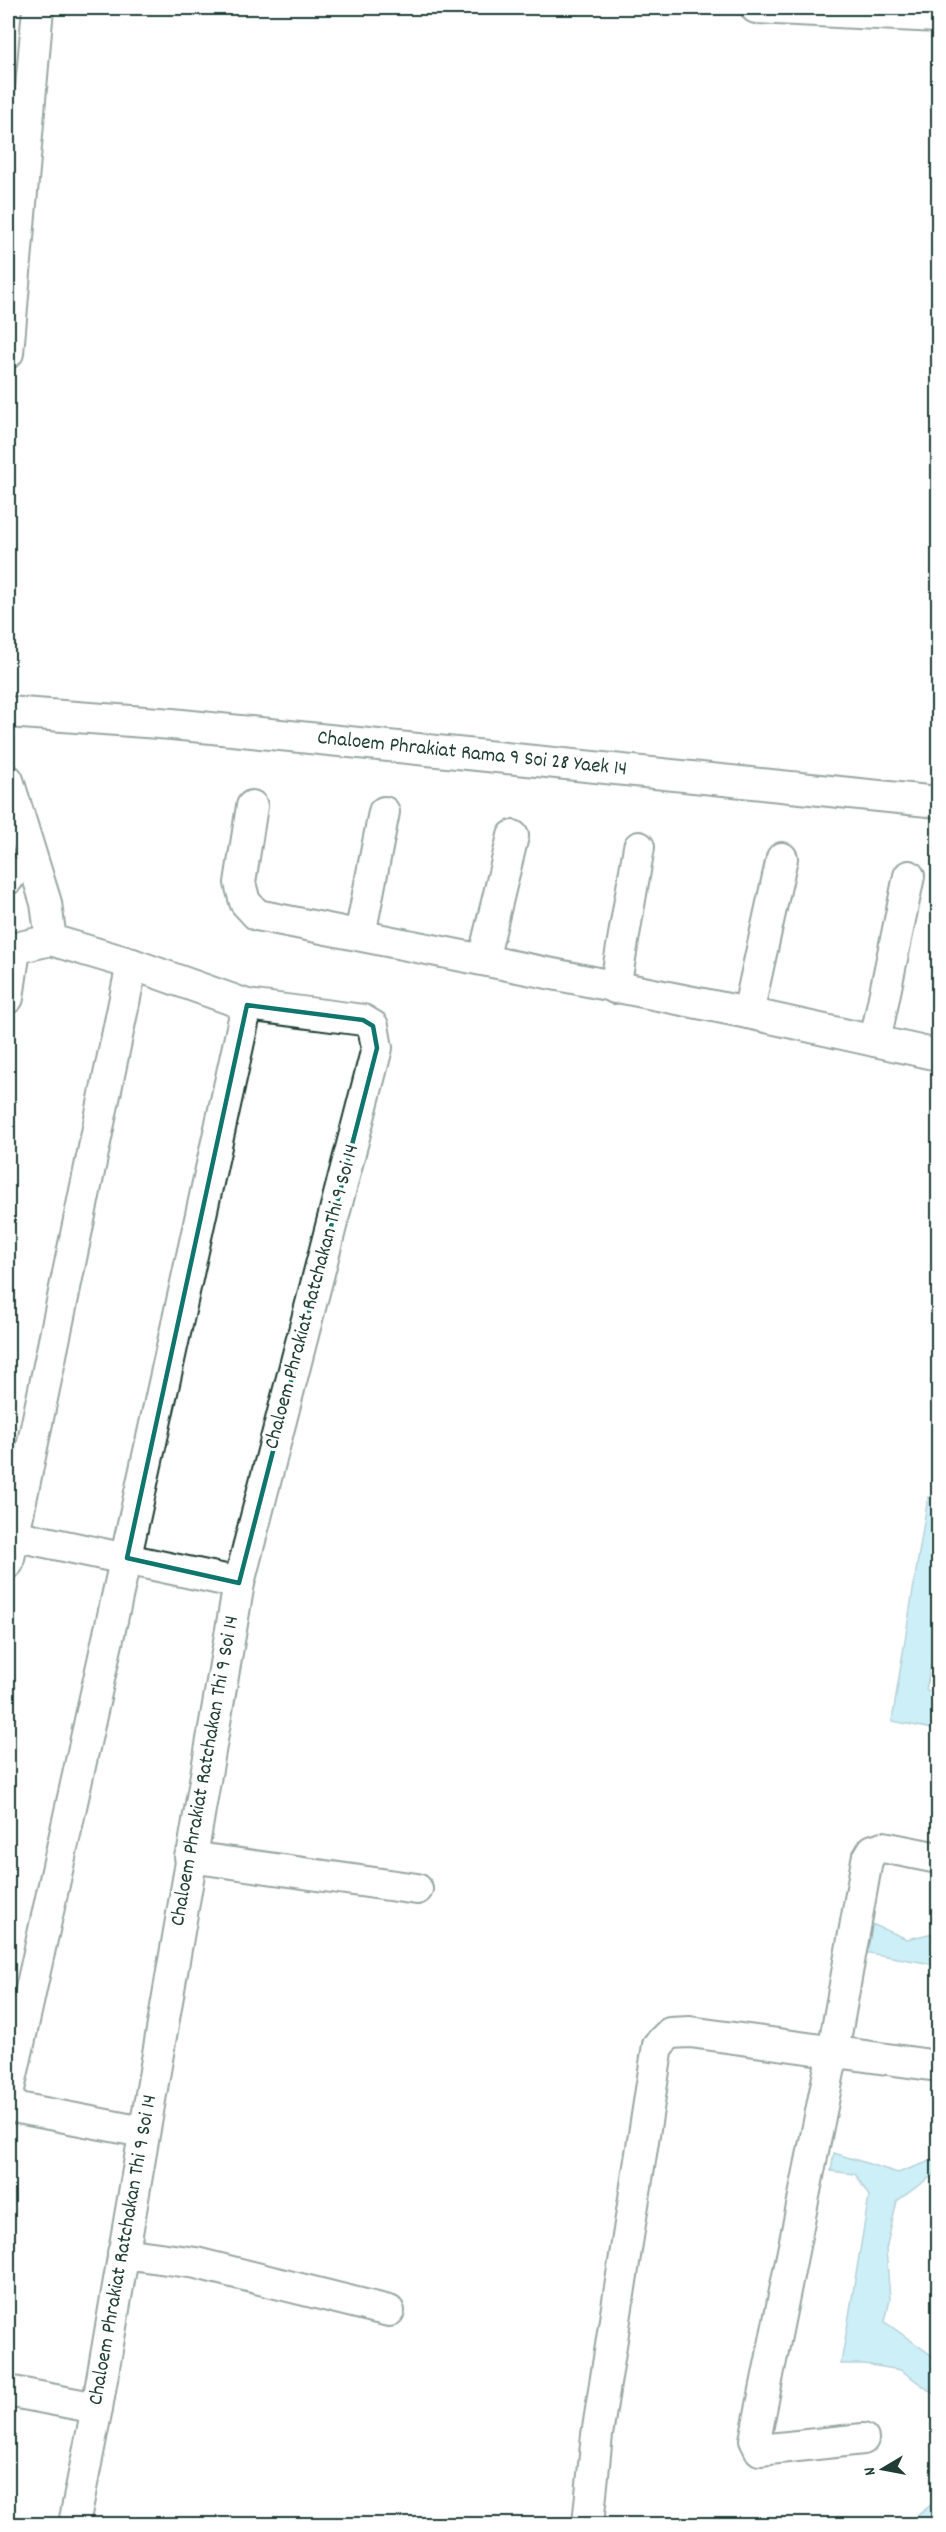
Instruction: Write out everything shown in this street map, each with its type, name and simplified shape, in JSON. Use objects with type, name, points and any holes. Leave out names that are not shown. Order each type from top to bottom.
[{"type":"street","points":[[8,353],[38,8]]},
{"type":"street","points":[[756,8],[939,17]]},
{"type":"street","name":"Chaloem Phrakiat Rama 9 Soi 28 Yaek 14","points":[[8,712],[172,724],[939,802]]},
{"type":"street","points":[[8,780],[46,903],[51,940]]},
{"type":"street","points":[[252,806],[240,883],[245,902],[256,915],[748,1013],[939,1055]]},
{"type":"street","points":[[360,935],[384,812]]},
{"type":"street","points":[[483,960],[513,836]]},
{"type":"street","points":[[615,988],[639,847]]},
{"type":"street","points":[[748,1013],[782,858]]},
{"type":"street","points":[[875,1041],[909,876]]},
{"type":"street","points":[[8,998],[14,956],[20,947],[51,940],[132,964],[247,1005],[8,2094]]},
{"type":"street","points":[[132,964],[10,1544],[127,1558],[239,1583]]},
{"type":"street","name":"Chaloem Phrakiat Ratchakan Thi 9 Soi 14","points":[[74,2524],[97,2408],[190,1857],[239,1583],[377,1048],[373,1026],[363,1020],[247,1005]]},
{"type":"street","points":[[863,2439],[760,2450],[755,2440],[833,2052],[867,1860],[873,1850],[883,1847],[939,1858]]},
{"type":"street","points":[[190,1857],[417,1889]]},
{"type":"street","points":[[588,2524],[597,2435],[658,2045],[670,2033],[690,2032],[939,2066]]},
{"type":"street","points":[[8,2106],[143,2132]]},
{"type":"street","points":[[123,2253],[196,2262],[389,2311]]},
{"type":"street","points":[[8,2391],[97,2408]]},
{"type":"highlighted area","points":[[247,1005],[363,1020],[373,1026],[377,1048],[239,1583],[127,1558]]},
{"type":"water","points":[[928,1497],[938,1499],[938,1629],[926,1690],[938,1698],[938,1730],[892,1721]]},
{"type":"water","points":[[867,1922],[907,1939],[938,1932],[938,1965],[857,1951]]},
{"type":"water","points":[[834,2153],[898,2173],[938,2158],[938,2175],[933,2175],[897,2201],[886,2249],[890,2299],[885,2322],[938,2360],[938,2397],[901,2370],[864,2364],[841,2364],[869,2196],[855,2174],[831,2171]]},
{"type":"water","points":[[938,2476],[938,2524],[907,2524],[932,2504]]}]
